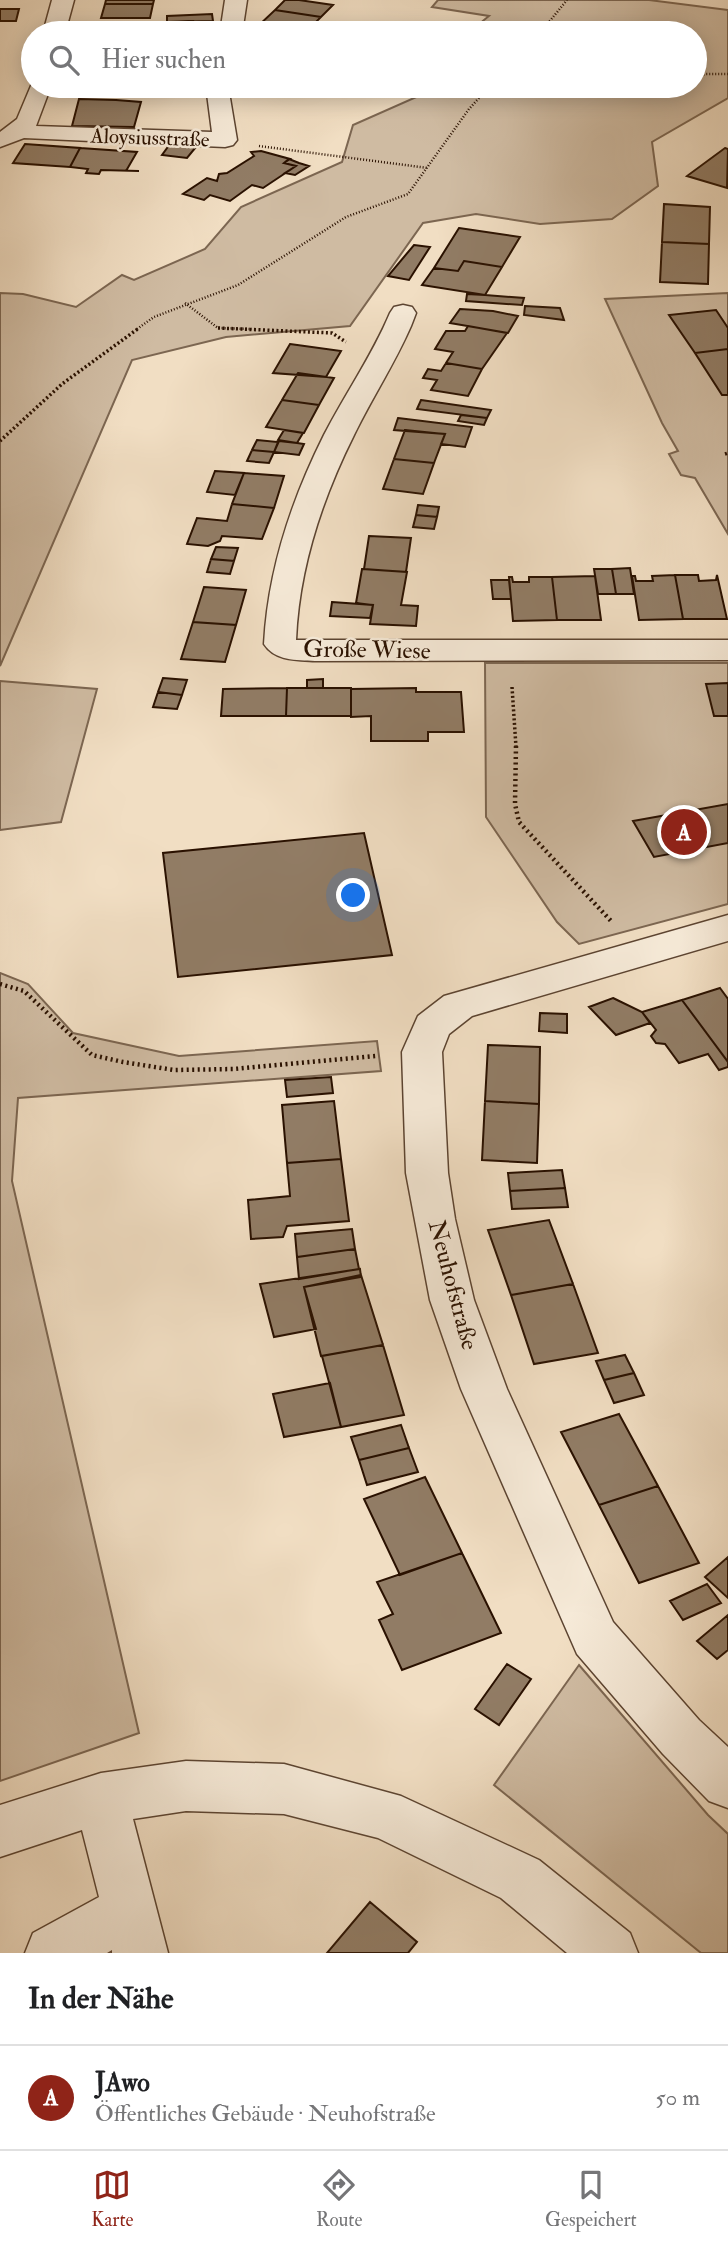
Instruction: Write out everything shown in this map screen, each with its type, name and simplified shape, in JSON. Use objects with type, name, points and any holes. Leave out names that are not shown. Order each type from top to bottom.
[{"type":"street","points":[[57,21],[63,0]]},
{"type":"street","points":[[233,21],[236,0]]},
{"type":"street","name":"Aloysiusstraße","points":[[10,136],[30,121],[37,98]]},
{"type":"street","name":"Aloysiusstraße","points":[[10,136],[46,134],[225,140],[219,98]]},
{"type":"street","name":"Große Wiese","points":[[402,313],[391,344],[352,409],[312,499],[287,583],[280,623],[280,643],[292,650],[315,651],[728,650]]},
{"type":"street","name":"Neuhofstraße","points":[[728,928],[458,1006],[432,1026],[422,1052],[423,1128],[434,1219],[452,1300],[484,1390],[595,1638],[681,1737],[728,1783]]},
{"type":"street","points":[[0,1831],[101,1798],[186,1786],[284,1789],[382,1814],[520,1879],[610,1953]]},
{"type":"street","points":[[53,1953],[134,1932],[101,1798]]},
{"type":"path","points":[[550,21],[567,0]]},
{"type":"path","points":[[707,74],[728,74]]},
{"type":"path","points":[[0,441],[62,384],[153,317],[238,285],[346,217],[408,194],[479,98]]},
{"type":"path","points":[[225,140],[428,168]]},
{"type":"path","points":[[186,303],[218,328],[332,333],[348,344],[391,344]]},
{"type":"path","points":[[509,651],[516,730],[515,804],[519,822],[640,952]]},
{"type":"path","points":[[0,984],[24,991],[92,1055],[123,1062],[174,1070],[234,1069],[422,1052]]},
{"type":"shaded area","points":[[438,0],[649,0],[728,10],[728,98],[652,142],[658,186],[612,219],[540,224],[476,214],[423,223],[350,326],[226,337],[132,360],[0,666],[0,293],[23,294],[76,307],[122,275],[134,280],[205,249],[241,207],[342,162],[353,125],[414,98],[707,98],[707,21],[483,21],[489,16],[432,7]]},
{"type":"shaded area","points":[[728,293],[728,534],[695,478],[681,475],[669,454],[678,451],[662,423],[605,299]]},
{"type":"shaded area","points":[[485,663],[728,663],[728,904],[579,944],[557,922],[486,817]]},
{"type":"shaded area","points":[[0,681],[97,689],[61,822],[0,830]]},
{"type":"shaded area","points":[[0,973],[28,984],[73,1033],[179,1056],[377,1041],[381,1071],[18,1098],[12,1181],[139,1733],[0,1781]]},
{"type":"shaded area","points":[[579,1665],[708,1815],[728,1834],[728,1953],[701,1953],[494,1785]]},
{"type":"building","points":[[106,0],[154,0],[153,4],[105,4]]},
{"type":"building","points":[[285,0],[333,5],[321,17],[275,10]]},
{"type":"building","points":[[105,4],[153,4],[150,18],[101,18]]},
{"type":"building","points":[[0,9],[19,9],[16,21],[0,21]]},
{"type":"building","points":[[275,10],[321,17],[317,21],[263,21]]},
{"type":"building","points":[[212,14],[213,21],[167,21],[167,16]]},
{"type":"building","points":[[79,99],[141,102],[134,127],[72,126]]},
{"type":"building","points":[[25,144],[80,148],[70,167],[13,163]]},
{"type":"building","points":[[170,144],[196,147],[187,158],[162,155]]},
{"type":"building","points":[[80,148],[137,152],[126,171],[101,170],[99,174],[86,173],[88,169],[70,167]]},
{"type":"building","points":[[725,148],[728,149],[727,188],[687,176]]},
{"type":"building","points":[[261,151],[290,159],[284,163],[296,166],[263,188],[252,185],[230,201],[210,195],[204,200],[183,194],[207,178],[217,181],[219,174],[227,173],[254,156],[251,152]]},
{"type":"building","points":[[289,159],[309,166],[295,175],[285,173],[296,166],[284,163]]},
{"type":"building","points":[[664,204],[710,207],[709,244],[662,242]]},
{"type":"building","points":[[459,228],[520,237],[502,267],[464,261],[458,271],[434,268]]},
{"type":"building","points":[[662,242],[709,244],[708,284],[660,282]]},
{"type":"building","points":[[414,245],[430,247],[409,280],[388,276]]},
{"type":"building","points":[[464,261],[502,267],[485,295],[422,285],[434,268],[458,271]]},
{"type":"building","points":[[467,294],[524,298],[522,305],[466,301]]},
{"type":"building","points":[[525,306],[560,308],[564,320],[524,315]]},
{"type":"building","points":[[460,309],[518,316],[508,333],[450,323]]},
{"type":"building","points":[[716,310],[728,328],[728,349],[695,353],[669,315]]},
{"type":"building","points":[[468,326],[507,333],[482,369],[446,363],[453,352],[435,349],[446,331],[465,331]]},
{"type":"building","points":[[290,344],[341,351],[326,377],[273,373]]},
{"type":"building","points":[[728,349],[728,395],[722,395],[695,353]]},
{"type":"building","points":[[446,363],[482,369],[468,396],[431,390],[437,380],[423,378],[428,369],[441,371]]},
{"type":"building","points":[[298,373],[334,378],[319,405],[282,400]]},
{"type":"building","points":[[282,400],[319,405],[304,433],[266,427]]},
{"type":"building","points":[[421,400],[491,410],[487,418],[417,409]]},
{"type":"building","points":[[461,415],[487,418],[484,425],[458,421]]},
{"type":"building","points":[[398,418],[472,427],[465,447],[441,444],[445,434],[394,430]]},
{"type":"building","points":[[284,430],[303,433],[297,443],[278,440]]},
{"type":"building","points":[[405,430],[445,434],[434,463],[394,459]]},
{"type":"building","points":[[257,440],[278,442],[274,452],[252,450]]},
{"type":"building","points":[[279,441],[304,444],[299,455],[274,452]]},
{"type":"building","points":[[252,450],[274,452],[269,463],[247,461]]},
{"type":"building","points":[[394,459],[434,463],[423,494],[383,489]]},
{"type":"building","points":[[215,471],[244,473],[235,495],[207,492]]},
{"type":"building","points":[[244,473],[284,476],[274,508],[232,504]]},
{"type":"building","points":[[232,504],[274,508],[262,539],[222,536],[220,541],[208,546],[187,544],[197,518],[227,521]]},
{"type":"building","points":[[418,505],[439,507],[437,517],[416,515]]},
{"type":"building","points":[[416,515],[437,517],[434,529],[413,527]]},
{"type":"building","points":[[369,536],[411,538],[406,572],[364,569]]},
{"type":"building","points":[[216,547],[238,548],[234,561],[211,559]]},
{"type":"building","points":[[211,559],[234,561],[230,574],[207,572]]},
{"type":"building","points":[[630,568],[634,594],[616,594],[612,569]]},
{"type":"building","points":[[362,569],[407,572],[401,605],[418,606],[416,626],[370,624],[373,605],[356,603]]},
{"type":"building","points":[[594,569],[612,569],[616,594],[598,594]]},
{"type":"building","points":[[675,575],[698,575],[699,581],[716,580],[717,575],[727,619],[683,619]]},
{"type":"building","points":[[675,575],[683,619],[639,620],[632,576],[635,576],[636,581],[653,581],[652,576]]},
{"type":"building","points":[[595,576],[601,620],[557,620],[552,577]]},
{"type":"building","points":[[509,577],[512,577],[513,582],[529,582],[529,577],[552,577],[557,620],[513,621]]},
{"type":"building","points":[[491,580],[509,580],[511,599],[493,599]]},
{"type":"building","points":[[204,587],[246,590],[236,625],[193,622]]},
{"type":"building","points":[[332,602],[373,605],[370,618],[330,616]]},
{"type":"building","points":[[193,622],[236,625],[225,662],[181,659]]},
{"type":"building","points":[[163,678],[187,680],[182,695],[158,692]]},
{"type":"building","points":[[323,679],[323,688],[307,688],[307,680]]},
{"type":"building","points":[[728,683],[728,716],[714,716],[706,684]]},
{"type":"building","points":[[287,688],[286,716],[221,716],[223,689]]},
{"type":"building","points":[[287,688],[351,688],[351,716],[286,716]]},
{"type":"building","points":[[416,688],[416,692],[461,692],[464,732],[428,732],[428,741],[371,741],[371,716],[351,717],[351,689]]},
{"type":"building","points":[[158,692],[182,695],[177,709],[153,707]]},
{"type":"building","points":[[728,804],[728,843],[654,857],[633,821]]},
{"type":"building","points":[[364,833],[392,955],[178,977],[163,853]]},
{"type":"building","points":[[720,988],[728,999],[728,1062],[682,1000]]},
{"type":"building","points":[[613,998],[642,1012],[650,1023],[616,1035],[589,1007]]},
{"type":"building","points":[[682,1000],[728,1062],[728,1067],[719,1070],[708,1054],[679,1063],[665,1044],[656,1043],[651,1036],[656,1030],[642,1012]]},
{"type":"building","points":[[540,1013],[567,1014],[567,1033],[539,1031]]},
{"type":"building","points":[[488,1045],[540,1047],[539,1104],[485,1101]]},
{"type":"building","points":[[331,1077],[333,1093],[287,1097],[285,1080]]},
{"type":"building","points":[[334,1101],[341,1159],[287,1163],[282,1105]]},
{"type":"building","points":[[485,1101],[539,1104],[537,1163],[482,1160]]},
{"type":"building","points":[[341,1159],[349,1221],[287,1226],[283,1237],[251,1239],[248,1200],[290,1196],[287,1163]]},
{"type":"building","points":[[562,1170],[565,1188],[510,1191],[508,1173]]},
{"type":"building","points":[[565,1188],[568,1207],[512,1209],[510,1191]]},
{"type":"building","points":[[549,1220],[573,1284],[511,1295],[488,1230]]},
{"type":"building","points":[[352,1229],[355,1249],[297,1257],[295,1234]]},
{"type":"building","points":[[355,1249],[359,1269],[299,1279],[297,1257]]},
{"type":"building","points":[[360,1269],[361,1277],[304,1287],[316,1329],[274,1337],[260,1284]]},
{"type":"building","points":[[361,1275],[383,1345],[321,1356],[304,1287]]},
{"type":"building","points":[[573,1284],[598,1353],[534,1364],[511,1295]]},
{"type":"building","points":[[383,1345],[404,1415],[341,1427],[322,1356]]},
{"type":"building","points":[[625,1355],[634,1373],[604,1380],[596,1361]]},
{"type":"building","points":[[634,1373],[644,1395],[614,1403],[604,1380]]},
{"type":"building","points":[[330,1383],[341,1427],[284,1437],[273,1394]]},
{"type":"building","points":[[619,1414],[658,1486],[599,1505],[561,1432]]},
{"type":"building","points":[[401,1425],[409,1448],[359,1460],[351,1437]]},
{"type":"building","points":[[409,1448],[418,1472],[367,1485],[359,1460]]},
{"type":"building","points":[[425,1477],[462,1553],[400,1575],[364,1499]]},
{"type":"building","points":[[658,1486],[699,1563],[639,1583],[599,1505]]},
{"type":"building","points":[[462,1553],[501,1633],[402,1670],[379,1620],[393,1614],[377,1582]]},
{"type":"building","points":[[728,1557],[728,1598],[705,1577]]},
{"type":"building","points":[[707,1584],[721,1603],[683,1620],[670,1601]]},
{"type":"building","points":[[728,1615],[728,1650],[717,1659],[697,1641]]},
{"type":"building","points":[[507,1664],[531,1679],[499,1725],[475,1709]]},
{"type":"building","points":[[370,1902],[417,1942],[408,1953],[327,1953]]},
{"type":"place","name":"JAwo","points":[[684,832]]}]
